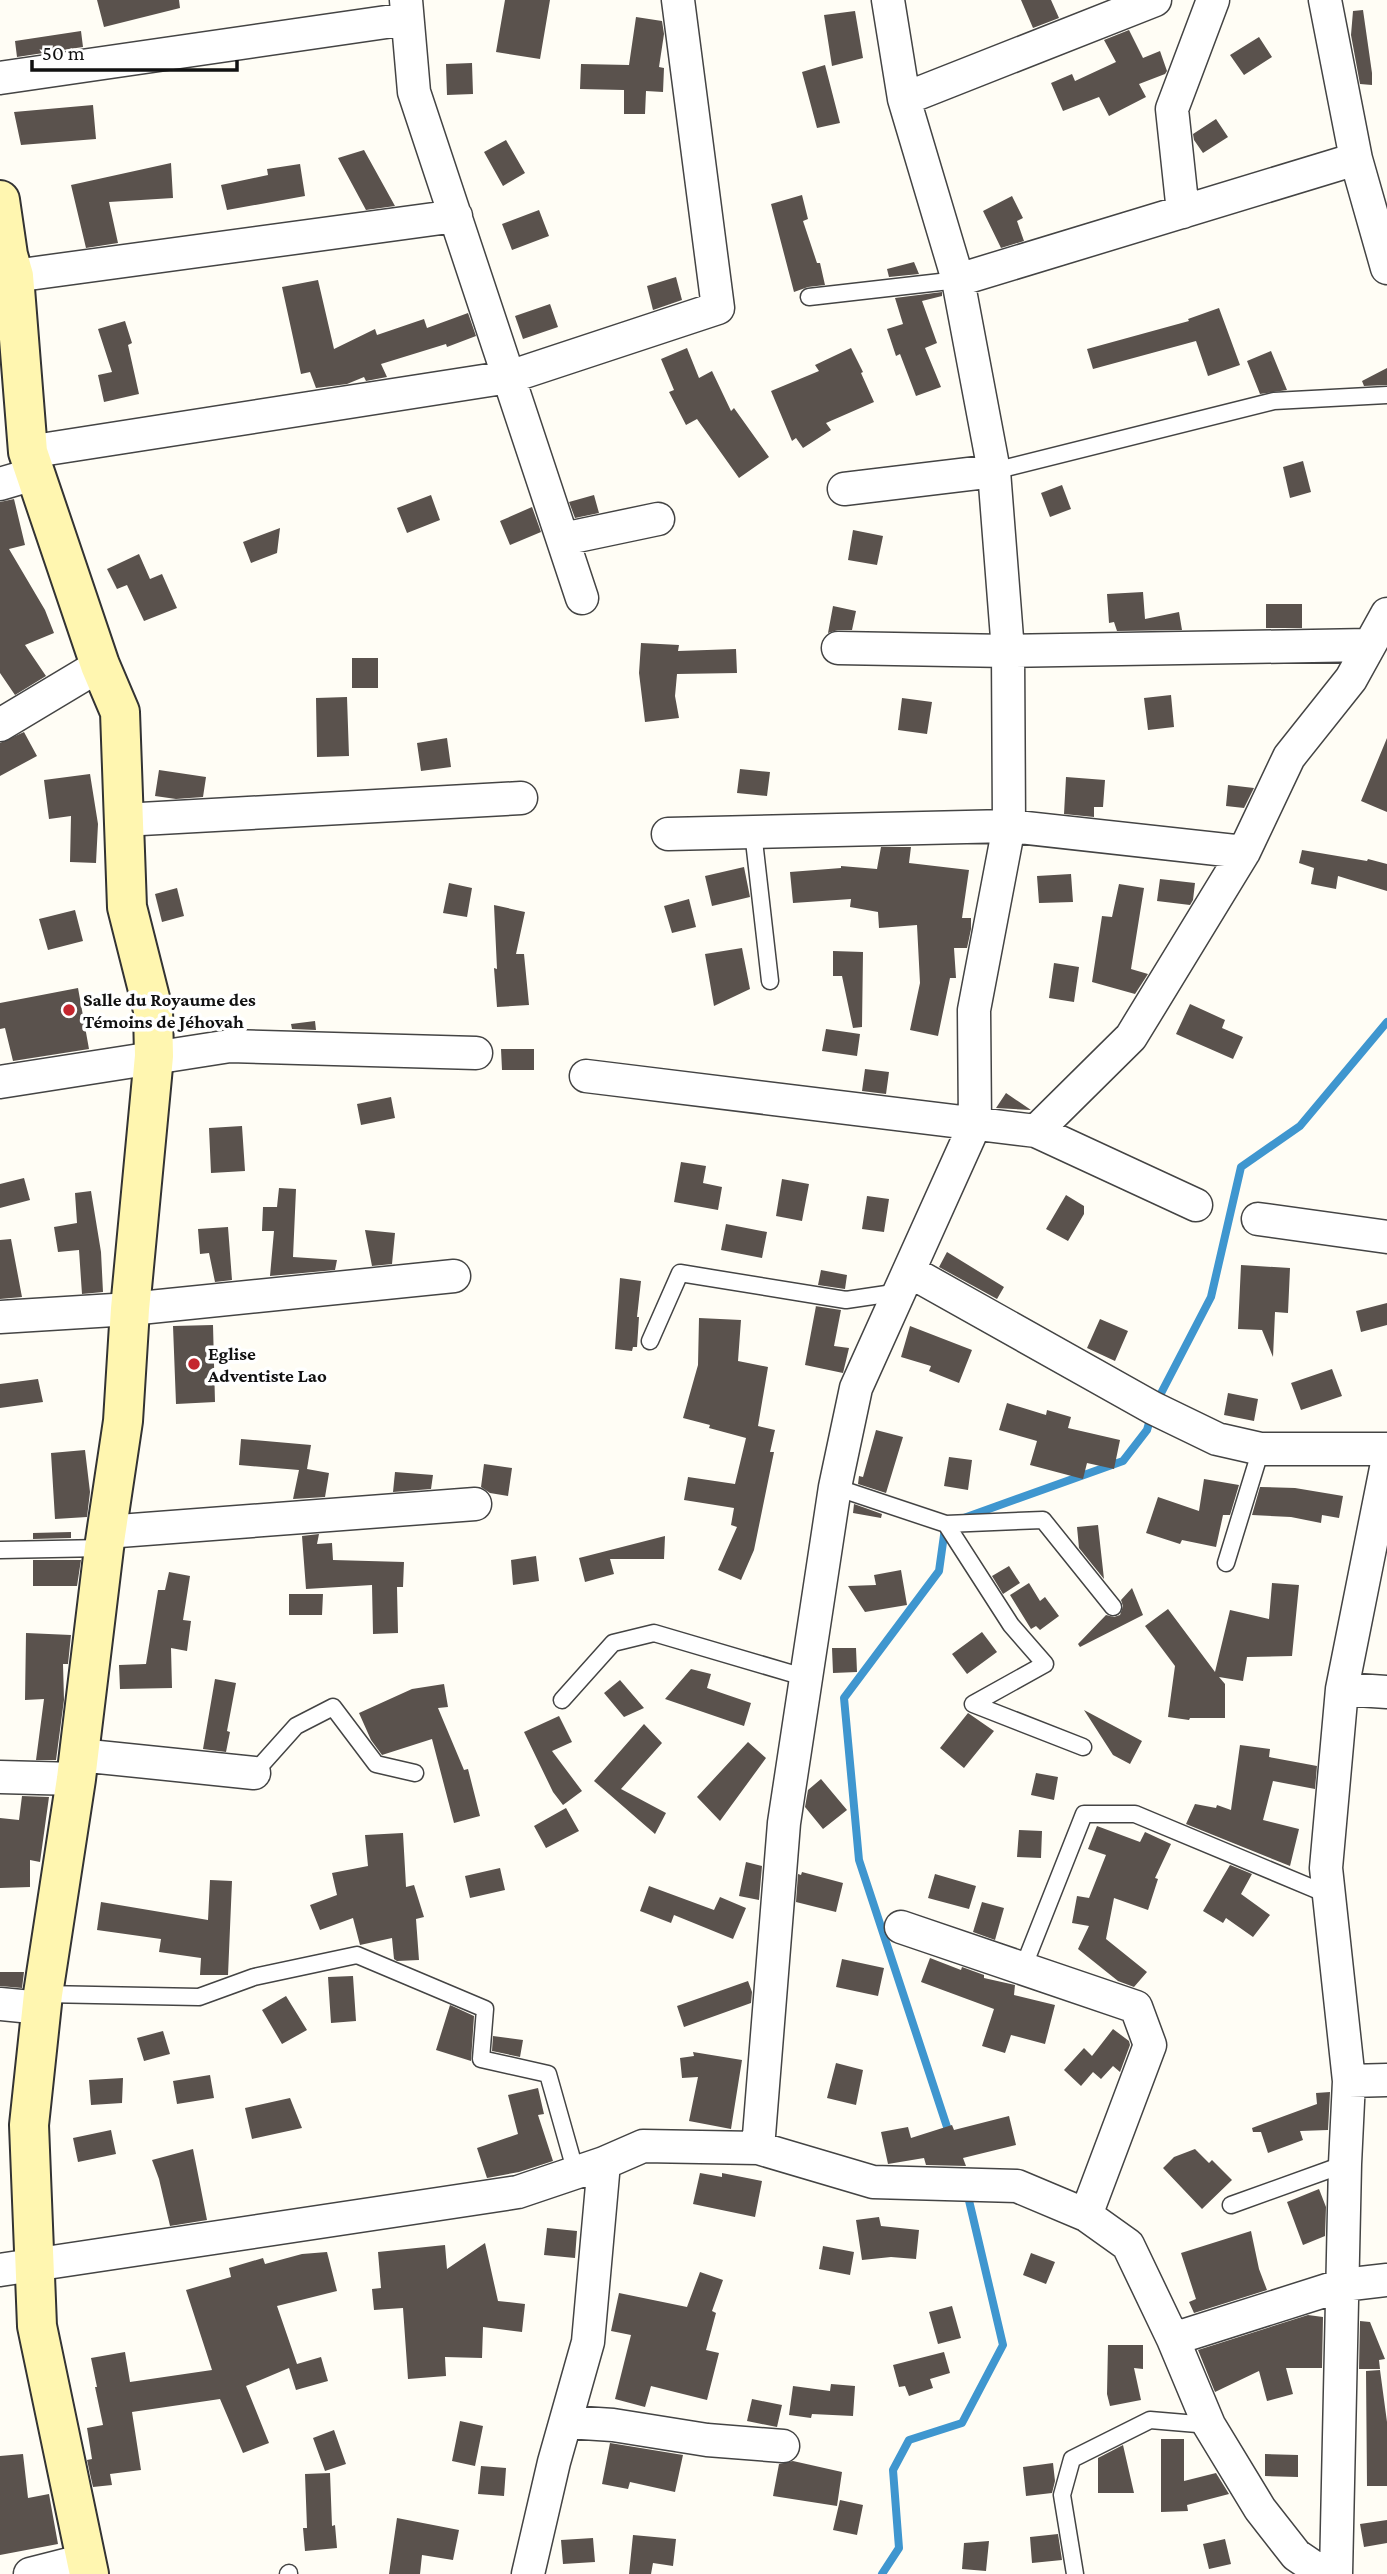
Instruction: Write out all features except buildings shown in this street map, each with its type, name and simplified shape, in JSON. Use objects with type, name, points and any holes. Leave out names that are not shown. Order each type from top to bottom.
[{"type":"street","points":[[21,470],[509,377],[718,308],[678,0]]},
{"type":"street","points":[[758,2148],[784,1823],[835,1487],[856,1388],[975,1124],[974,1010],[1009,826],[1008,651],[994,471],[958,280],[904,99],[888,0]]},
{"type":"street","points":[[904,99],[1155,0]]},
{"type":"street","points":[[1183,212],[1172,109],[1213,0]]},
{"type":"street","points":[[1325,0],[1356,159],[1387,268]]},
{"type":"street","points":[[0,78],[406,9],[414,92],[582,598]]},
{"type":"street","points":[[958,280],[1356,159]]},
{"type":"street","points":[[0,200],[8,263],[21,470],[120,712],[127,907],[153,1010],[154,1056],[130,1309],[123,1421],[43,2001],[16,2269],[37,2326],[87,2567],[30,2574]]},
{"type":"street","points":[[8,263],[456,216]]},
{"type":"street","points":[[844,489],[994,471]]},
{"type":"street","points":[[563,539],[658,519]]},
{"type":"street","points":[[1037,1131],[1131,1037],[1244,852],[1289,757],[1351,679],[1387,614]]},
{"type":"street","points":[[838,648],[1008,651],[1369,645]]},
{"type":"street","points":[[0,725],[100,665]]},
{"type":"street","points":[[123,820],[522,798]]},
{"type":"street","points":[[668,834],[1009,826],[1244,852]]},
{"type":"street","points":[[0,1082],[229,1046],[476,1053]]},
{"type":"street","points":[[586,1076],[1037,1131],[1196,1205]]},
{"type":"street","points":[[1258,1219],[1387,1237]]},
{"type":"street","points":[[0,1317],[130,1309],[454,1276]]},
{"type":"street","points":[[905,1282],[1217,1439],[1261,1449],[1387,1449]]},
{"type":"street","points":[[1336,2574],[1349,2081],[1326,1867],[1342,1689],[1387,1463]]},
{"type":"street","points":[[105,1540],[475,1504]]},
{"type":"street","points":[[1342,1689],[1387,1692]]},
{"type":"street","points":[[0,1777],[77,1767],[254,1773]]},
{"type":"street","points":[[901,1927],[1136,2007],[1150,2045],[1086,2215]]},
{"type":"street","points":[[0,2004],[43,2001]]},
{"type":"street","points":[[1349,2081],[1387,2080]]},
{"type":"street","points":[[16,2269],[518,2192],[590,2168],[643,2146],[758,2148],[873,2182],[1017,2186],[1086,2215],[1128,2245],[1173,2339],[1209,2425],[1260,2509],[1296,2555],[1324,2574]]},
{"type":"street","points":[[528,2574],[554,2462],[588,2342],[590,2168]]},
{"type":"street","points":[[1173,2339],[1343,2285],[1387,2280]]},
{"type":"street","points":[[567,2422],[613,2425],[707,2440],[783,2446]]},
{"type":"lane","points":[[809,297],[958,280]]},
{"type":"lane","points":[[994,471],[1274,401],[1387,395]]},
{"type":"lane","points":[[752,832],[770,981]]},
{"type":"lane","points":[[650,1341],[680,1273],[846,1300],[905,1282]]},
{"type":"lane","points":[[1226,1563],[1261,1449]]},
{"type":"lane","points":[[835,1487],[946,1524],[1043,1520],[1113,1607]]},
{"type":"lane","points":[[946,1524],[1011,1625],[1045,1664],[972,1704],[1083,1747]]},
{"type":"lane","points":[[0,1550],[105,1540]]},
{"type":"lane","points":[[562,1700],[614,1643],[654,1633],[807,1678]]},
{"type":"lane","points":[[254,1773],[296,1726],[333,1707],[376,1764],[415,1773]]},
{"type":"lane","points":[[1023,1968],[1084,1814],[1135,1814],[1329,1895]]},
{"type":"lane","points":[[43,2001],[199,1997],[254,1977],[357,1955],[485,2009],[481,2059],[548,2074],[590,2168]]},
{"type":"lane","points":[[1231,2205],[1345,2164]]},
{"type":"lane","points":[[1075,2574],[1062,2495],[1072,2459],[1150,2420],[1209,2425]]},
{"type":"waterway","points":[[1157,1401],[1211,1297],[1241,1167],[1300,1126],[1387,1022]]},
{"type":"waterway","points":[[961,1519],[1123,1461],[1147,1430],[1152,1413]]},
{"type":"waterway","points":[[945,1528],[939,1571],[844,1698],[859,1860],[950,2136]]},
{"type":"waterway","points":[[882,2574],[899,2548],[893,2470],[909,2440],[962,2423],[1003,2345],[967,2192]]},
{"type":"place","name":"Salle du Royaume des Témoins de Jéhovah","points":[[69,1010]]},
{"type":"place","name":"Eglise Adventiste Lao","points":[[194,1364]]}]
